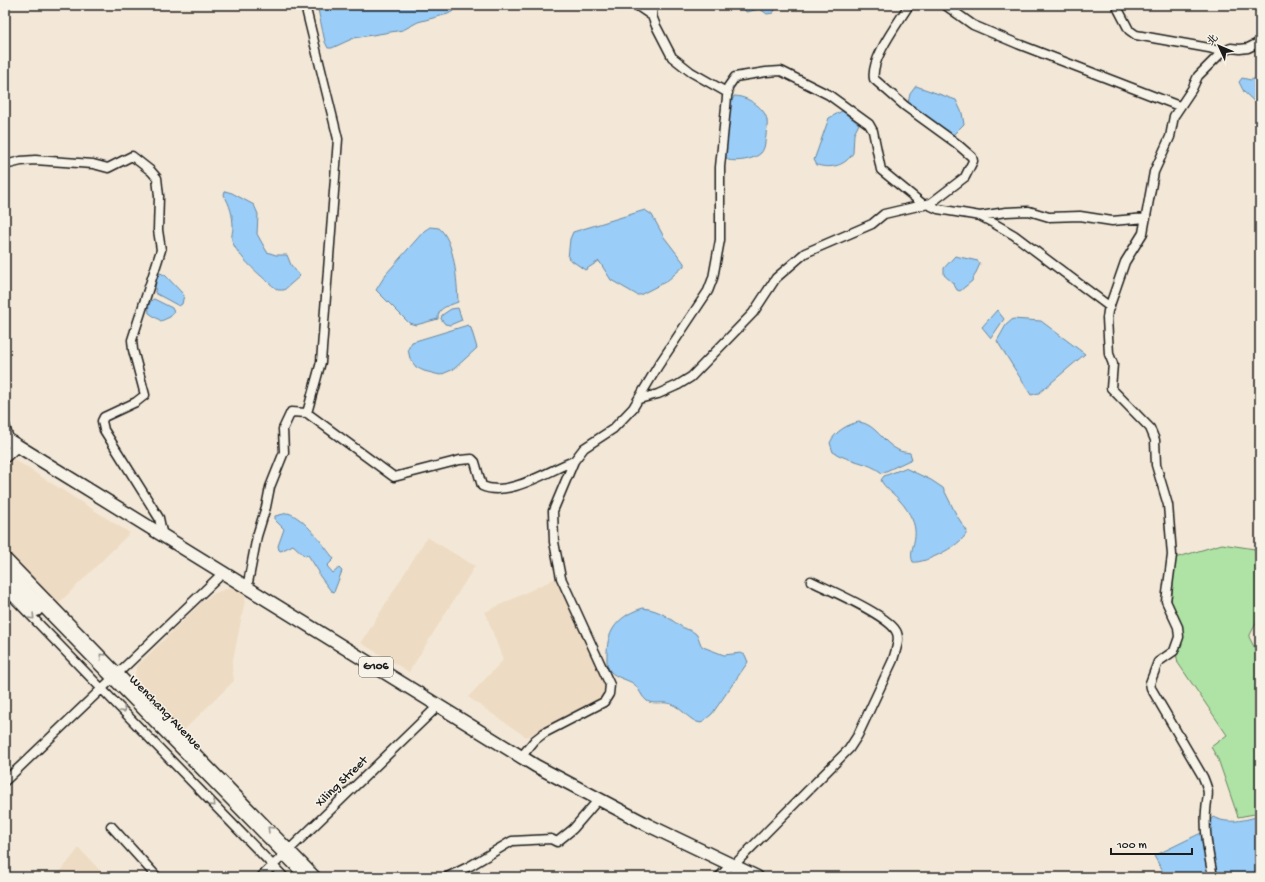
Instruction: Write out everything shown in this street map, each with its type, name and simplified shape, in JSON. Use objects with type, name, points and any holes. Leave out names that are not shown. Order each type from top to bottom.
[{"type":"highway","name":"G106","points":[[10,441],[522,757],[598,800],[757,877]]},
{"type":"main road","points":[[5,457],[10,441]]},
{"type":"main road","name":"Wenchang Avenue","points":[[5,568],[110,681]]},
{"type":"main road","name":"Wenchang Avenue","points":[[5,578],[110,681],[282,857],[306,877]]},
{"type":"main road","name":"Wenchang Avenue","points":[[282,857],[297,877]]},
{"type":"street","points":[[305,5],[338,140],[321,362],[307,413]]},
{"type":"street","points":[[636,5],[652,16],[672,57],[691,72],[728,93]]},
{"type":"street","points":[[652,16],[653,5]]},
{"type":"street","points":[[909,5],[879,56],[873,74],[874,79],[906,106],[956,143],[973,159],[966,177],[962,181],[926,205]]},
{"type":"street","points":[[945,5],[965,20],[986,30],[1179,106]]},
{"type":"street","points":[[1116,5],[1129,30],[1136,35],[1209,48],[1222,52]]},
{"type":"street","points":[[1213,877],[1206,811],[1209,798],[1208,790],[1203,777],[1151,688],[1150,683],[1158,662],[1174,651],[1180,637],[1178,627],[1166,601],[1172,555],[1168,505],[1156,465],[1156,440],[1150,428],[1111,388],[1113,364],[1109,354],[1107,318],[1125,262],[1138,243],[1146,218],[1154,172],[1170,137],[1174,116],[1179,106],[1190,93],[1203,69],[1222,52],[1232,48],[1244,49],[1260,42]]},
{"type":"street","points":[[522,757],[540,735],[602,704],[606,700],[610,691],[610,685],[561,578],[555,554],[552,523],[553,511],[574,461],[584,448],[619,423],[640,400],[658,366],[705,298],[713,278],[720,230],[720,167],[728,86],[735,77],[778,70],[816,87],[869,124],[873,131],[881,170],[926,205]]},
{"type":"street","points":[[5,165],[21,161],[35,160],[93,164],[108,168],[132,156],[151,171],[157,178],[159,196],[158,230],[160,254],[132,340],[133,350],[145,395],[136,402],[104,417],[102,421],[104,430],[159,518],[164,537]]},
{"type":"street","points":[[640,400],[678,385],[696,372],[753,313],[776,278],[805,253],[872,224],[884,214],[915,205],[926,205],[938,209],[980,216],[1006,212],[1029,211],[1049,217],[1080,216],[1112,221],[1146,218]]},
{"type":"street","points":[[980,216],[1014,235],[1110,307]]},
{"type":"street","points":[[247,588],[256,536],[266,507],[270,487],[284,452],[283,429],[291,412],[307,413],[394,477],[472,458],[475,462],[482,486],[493,488],[513,487],[527,483],[574,461]]},
{"type":"street","points":[[5,425],[10,441]]},
{"type":"street","points":[[5,556],[110,681],[282,857],[317,877]]},
{"type":"street","points":[[5,782],[223,573]]},
{"type":"street","points":[[719,877],[732,866],[849,749],[858,735],[893,660],[898,639],[896,631],[883,618],[811,581]]},
{"type":"street","points":[[5,589],[110,681]]},
{"type":"street","name":"Xiling Street","points":[[261,877],[439,705]]},
{"type":"street","points":[[447,877],[470,866],[512,841],[551,839],[557,842],[573,829],[598,800]]},
{"type":"street","points":[[111,826],[157,877]]},
{"type":"street","points":[[282,857],[284,877]]},
{"type":"shaded area","points":[[12,458],[130,533],[57,605],[5,553],[5,465]]},
{"type":"shaded area","points":[[427,537],[475,566],[409,672],[361,643]]},
{"type":"shaded area","points":[[556,578],[609,688],[605,698],[526,737],[468,697],[503,660],[485,612]]},
{"type":"shaded area","points":[[237,585],[247,591],[232,665],[234,681],[181,733],[136,684],[135,674],[137,666],[203,601],[215,593]]},
{"type":"shaded area","points":[[79,848],[106,877],[56,877]]},
{"type":"green space","points":[[1222,544],[1255,549],[1260,615],[1249,637],[1260,658],[1260,813],[1238,817],[1218,759],[1211,747],[1227,735],[1178,663],[1176,653],[1183,637],[1181,624],[1171,604],[1175,558]]},
{"type":"water","points":[[317,5],[464,5],[448,14],[418,22],[403,30],[354,38],[332,48],[328,48],[325,42]]},
{"type":"water","points":[[741,5],[775,5],[777,7],[773,13],[767,14],[760,9],[746,12]]},
{"type":"water","points":[[1260,76],[1260,107],[1244,92],[1239,82],[1242,78],[1251,80]]},
{"type":"water","points":[[916,86],[956,100],[962,113],[964,124],[953,135],[908,103],[910,94]]},
{"type":"water","points":[[734,96],[739,96],[754,103],[766,115],[767,122],[765,143],[761,153],[750,159],[740,161],[728,160],[725,156],[731,103]]},
{"type":"water","points":[[842,111],[859,124],[854,134],[853,153],[842,164],[827,167],[817,165],[814,160],[829,118]]},
{"type":"water","points":[[225,191],[232,193],[254,205],[258,214],[257,234],[267,252],[276,255],[287,255],[291,265],[300,276],[284,290],[278,290],[259,274],[234,246],[232,238],[232,219],[224,195]]},
{"type":"water","points":[[645,210],[652,215],[664,237],[684,263],[684,266],[667,281],[640,295],[637,295],[611,280],[599,261],[585,270],[568,258],[570,239],[573,232]]},
{"type":"water","points":[[430,227],[439,228],[449,242],[454,262],[458,302],[442,309],[439,312],[438,319],[416,325],[409,323],[376,290],[386,274],[424,231]]},
{"type":"water","points":[[955,256],[978,261],[980,264],[972,281],[960,291],[957,290],[953,283],[944,275],[944,268]]},
{"type":"water","points":[[160,273],[165,275],[184,295],[182,304],[179,306],[155,293],[156,279]]},
{"type":"water","points":[[154,299],[172,308],[174,312],[170,317],[161,321],[149,313],[149,304]]},
{"type":"water","points":[[458,308],[462,320],[450,325],[445,324],[441,319],[442,315],[451,309]]},
{"type":"water","points":[[997,310],[1004,319],[991,338],[982,327]]},
{"type":"water","points":[[1013,319],[1041,321],[1085,354],[1039,393],[1031,395],[997,341],[1006,325]]},
{"type":"water","points":[[468,325],[471,328],[477,348],[454,369],[440,375],[424,371],[416,367],[410,359],[408,349],[412,342]]},
{"type":"water","points":[[859,422],[870,426],[893,447],[910,453],[912,459],[882,473],[870,466],[845,458],[833,452],[830,443],[835,435],[846,427]]},
{"type":"water","points":[[905,468],[931,480],[943,488],[957,516],[967,531],[965,536],[953,547],[919,562],[913,562],[912,558],[915,532],[912,519],[904,505],[881,480],[884,476]]},
{"type":"water","points":[[288,513],[301,520],[320,540],[334,559],[327,566],[333,573],[339,568],[342,571],[334,592],[331,591],[319,575],[319,572],[308,555],[305,556],[293,545],[281,551],[279,550],[278,546],[284,529],[275,520],[275,516]]},
{"type":"water","points":[[643,608],[660,613],[691,631],[697,636],[703,647],[724,655],[741,653],[745,655],[748,662],[712,714],[701,723],[693,720],[671,704],[653,703],[647,701],[634,684],[610,671],[607,665],[607,660],[609,637],[612,630],[622,619]]},
{"type":"water","points":[[1260,816],[1260,877],[1216,877],[1209,822],[1213,817],[1225,821],[1231,821]]},
{"type":"water","points":[[1203,832],[1207,873],[1185,877],[1166,877],[1154,856]]}]
